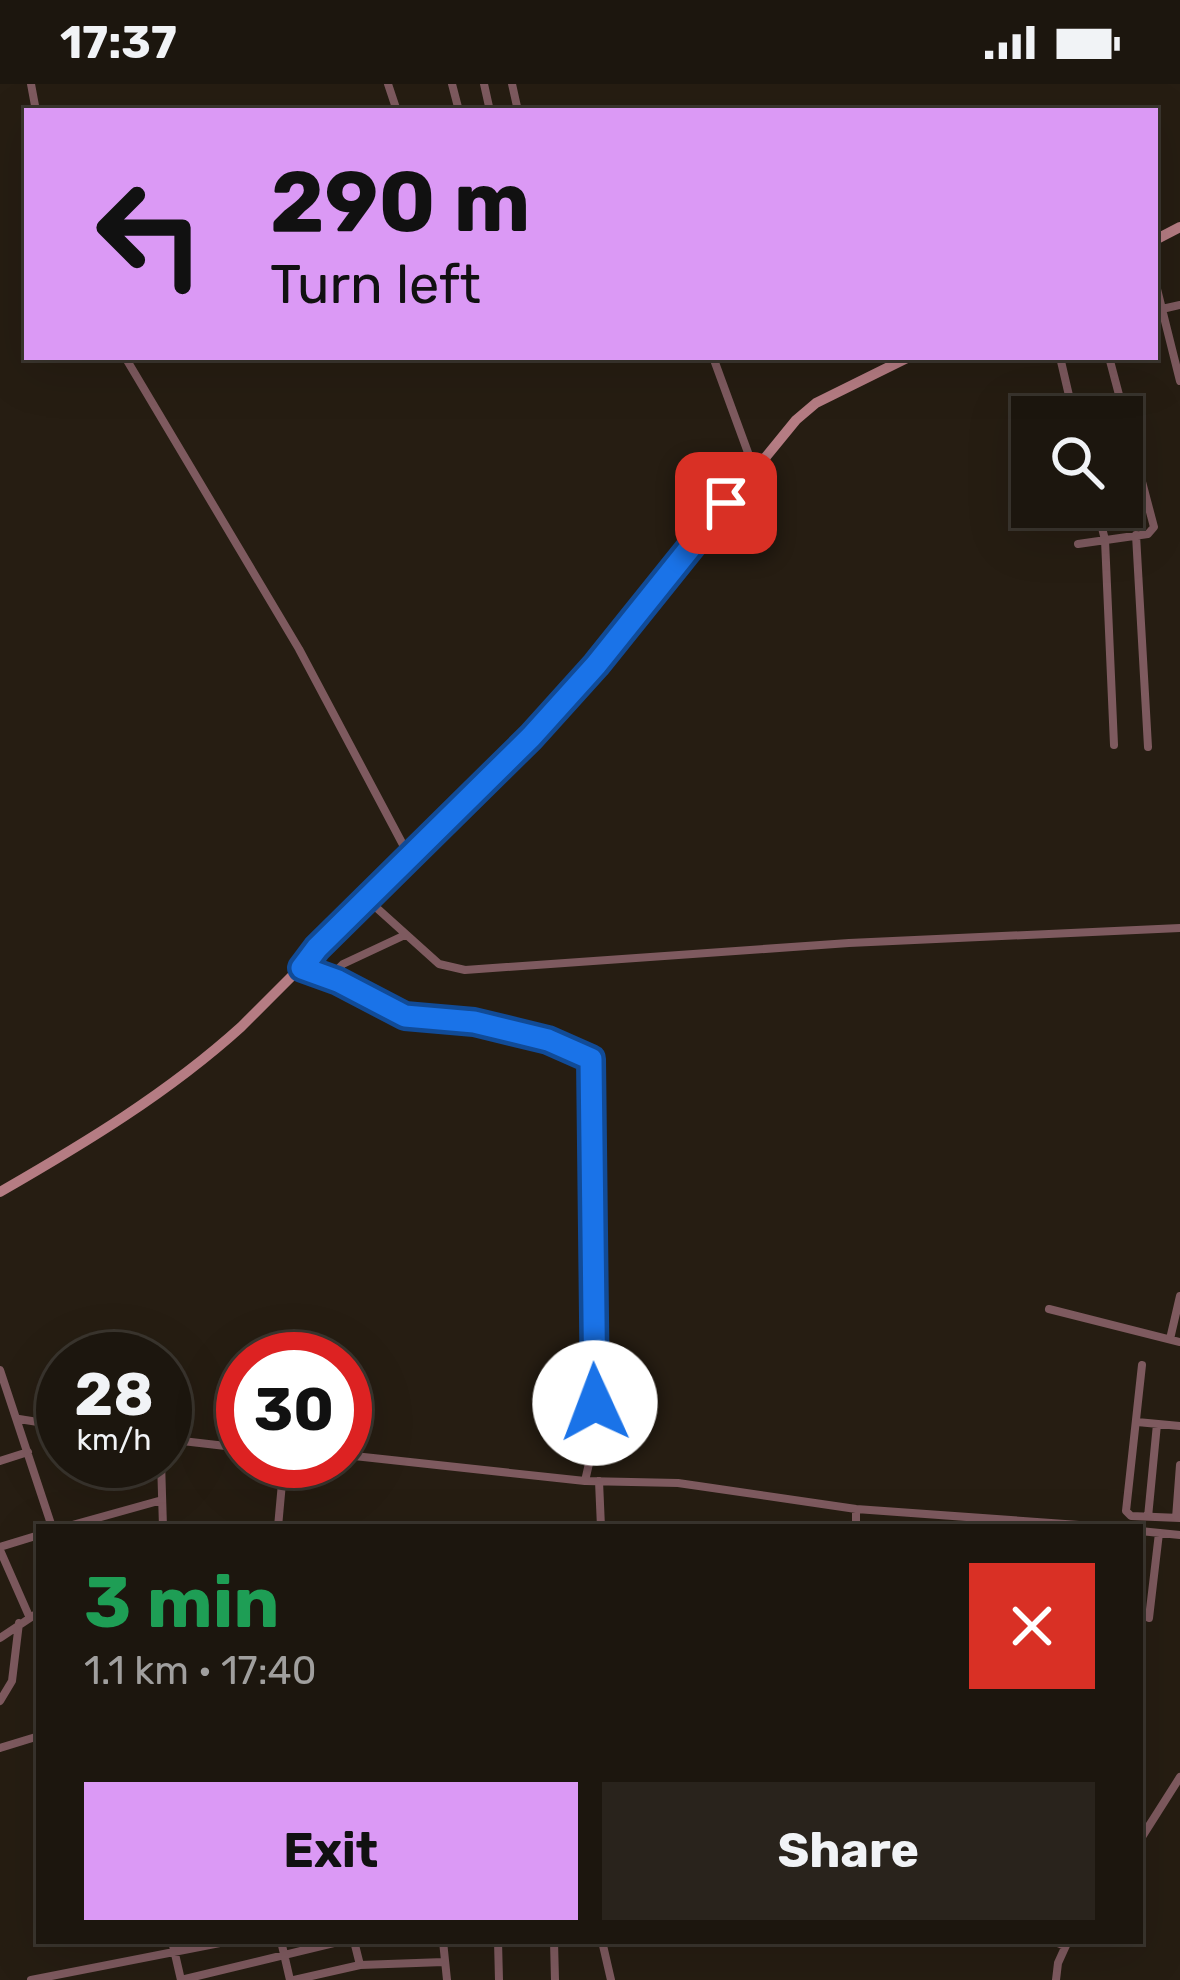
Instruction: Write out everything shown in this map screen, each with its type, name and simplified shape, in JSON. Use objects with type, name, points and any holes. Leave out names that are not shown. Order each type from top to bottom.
[{"type":"main road","points":[[0,1192],[129,1115],[198,1066],[531,737],[596,665],[796,419],[816,403],[903,360]]},
{"type":"street","points":[[1158,293],[1180,381]]},
{"type":"street","points":[[1162,309],[1180,305]]},
{"type":"street","points":[[127,360],[299,649],[409,856]]},
{"type":"street","points":[[714,360],[754,469]]},
{"type":"street","points":[[1061,360],[1069,396]]},
{"type":"street","points":[[1078,544],[1153,531],[1110,360]]},
{"type":"street","points":[[1102,528],[1114,745]]},
{"type":"street","points":[[1136,536],[1148,747]]},
{"type":"street","points":[[368,899],[440,964],[465,970],[849,943],[1180,928]]},
{"type":"street","points":[[328,977],[344,964],[406,934]]},
{"type":"street","points":[[302,968],[405,1016],[474,1022],[548,1040],[591,1059],[595,1403],[585,1480]]},
{"type":"street","points":[[1049,1309],[1175,1340],[1180,1296]]},
{"type":"street","points":[[1142,1365],[1126,1511],[1131,1516],[1178,1518],[1180,1465]]},
{"type":"street","points":[[0,1370],[51,1524]]},
{"type":"street","points":[[19,1419],[36,1422]]},
{"type":"street","points":[[1137,1422],[1180,1426]]},
{"type":"street","points":[[1148,1516],[1157,1424]]},
{"type":"street","points":[[0,1461],[28,1453]]},
{"type":"street","points":[[372,1458],[585,1480],[678,1484],[856,1509],[1010,1523]]},
{"type":"street","points":[[598,1480],[601,1524]]},
{"type":"street","points":[[162,1488],[163,1524]]},
{"type":"street","points":[[278,1524],[282,1488]]},
{"type":"street","points":[[75,1524],[162,1500]]},
{"type":"street","points":[[856,1509],[856,1524]]},
{"type":"street","points":[[1143,1531],[1180,1535]]},
{"type":"street","points":[[1149,1618],[1159,1533]]},
{"type":"street","points":[[28,1616],[0,1548],[36,1535]]},
{"type":"street","points":[[0,1639],[36,1613]]},
{"type":"street","points":[[0,1701],[12,1681],[19,1623]]},
{"type":"street","points":[[0,1748],[36,1737]]},
{"type":"street","points":[[1143,1835],[1180,1777]]},
{"type":"street","points":[[173,1944],[181,1980],[330,1944]]},
{"type":"street","points":[[31,1980],[217,1944]]},
{"type":"street","points":[[282,1944],[292,1980],[360,1965],[444,1962]]},
{"type":"street","points":[[355,1944],[360,1965]]},
{"type":"street","points":[[443,1944],[447,1980]]},
{"type":"street","points":[[498,1944],[500,1980]]},
{"type":"street","points":[[554,1944],[555,1980]]},
{"type":"street","points":[[603,1944],[611,1980]]},
{"type":"street","points":[[1056,1980],[1067,1944]]},
{"type":"route","points":[[595,1403],[591,1059],[548,1040],[474,1022],[405,1016],[302,968],[531,737],[596,665],[726,503]]}]
